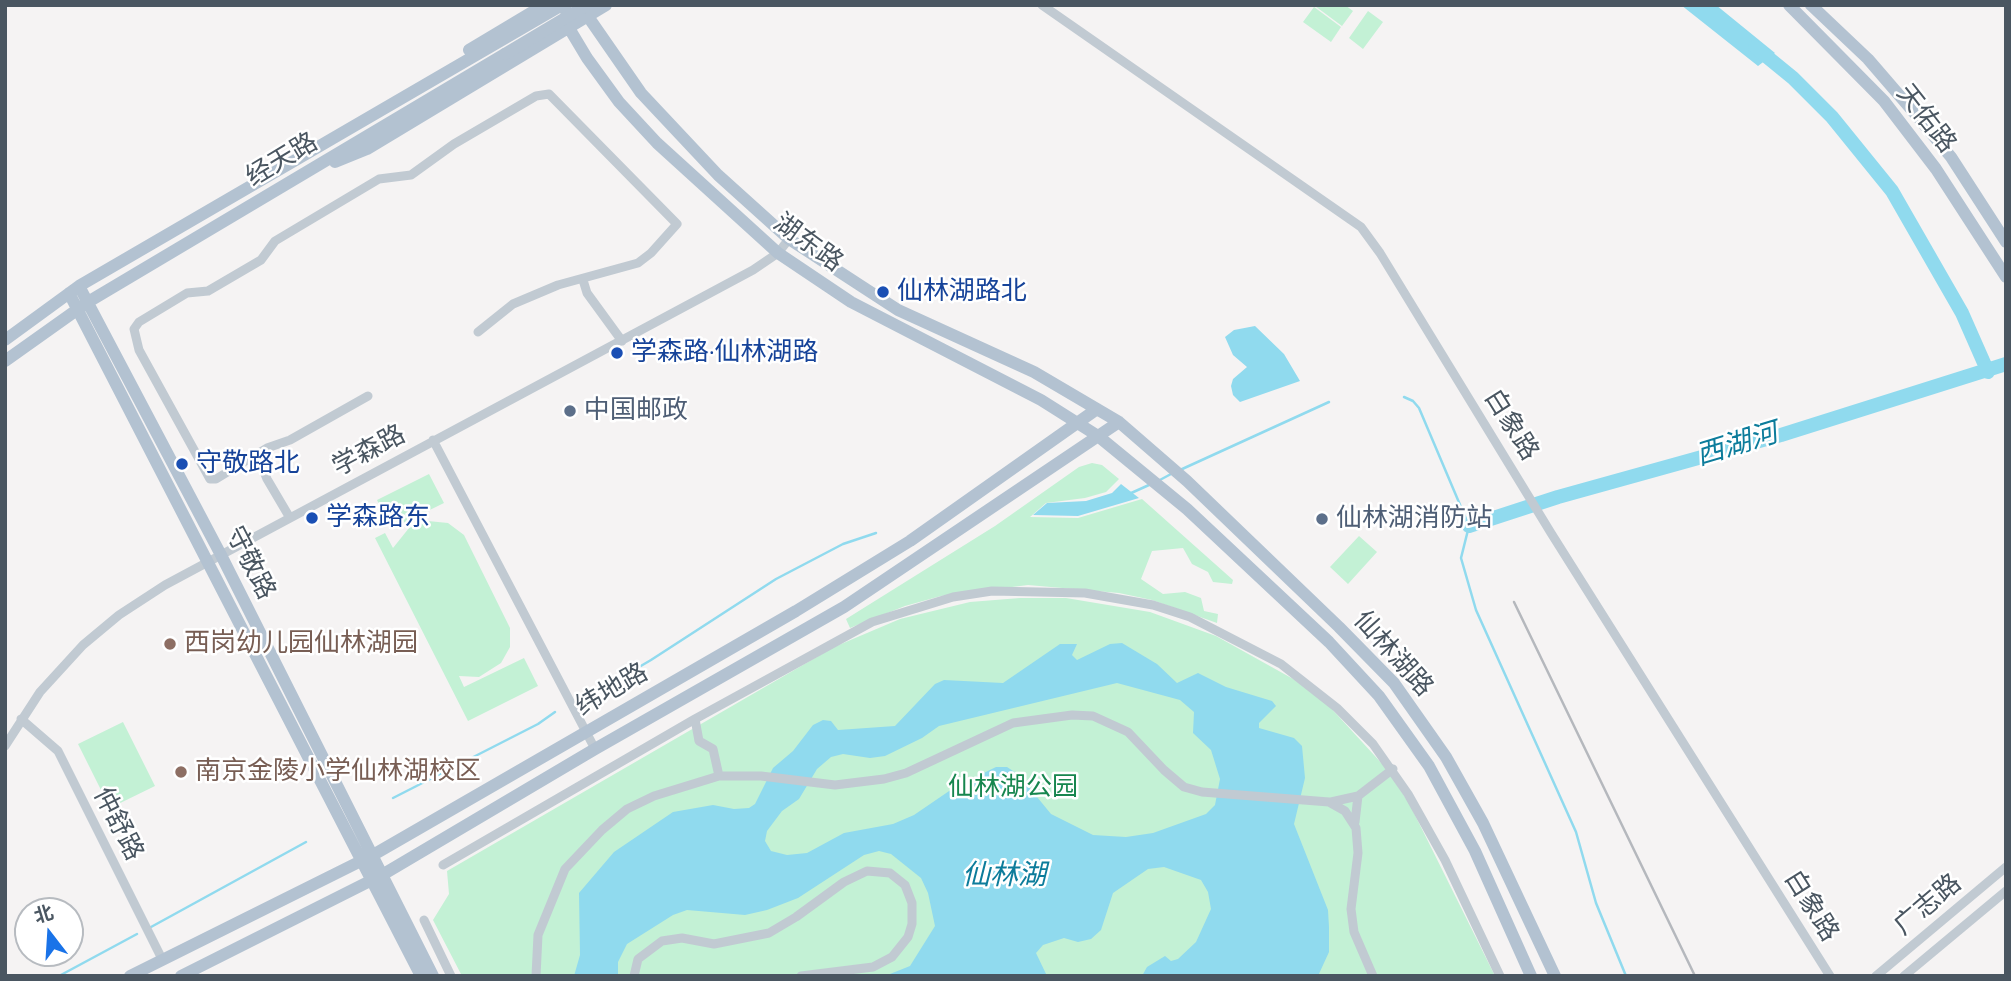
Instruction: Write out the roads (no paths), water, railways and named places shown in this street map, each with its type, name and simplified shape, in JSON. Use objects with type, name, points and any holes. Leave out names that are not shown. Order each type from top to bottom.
[{"type":"main road","points":[[279,170],[357,117],[544,5]]},
{"type":"main road","name":"经天路","points":[[5,361],[83,305],[289,182],[501,49],[563,5]]},
{"type":"main road","name":"湖东路","points":[[563,5],[569,27],[587,58],[619,102],[657,143],[778,253],[851,302],[1077,422],[1098,436]]},
{"type":"main road","points":[[289,182],[367,149],[569,27],[585,9],[606,5]]},
{"type":"main road","name":"天佑路","points":[[1789,5],[1885,101],[1936,169],[2006,277]]},
{"type":"main road","name":"天佑路","points":[[1811,5],[1868,59],[1951,157],[2006,242]]},
{"type":"main road","name":"经天路","points":[[5,340],[74,289],[279,170],[501,49],[585,9]]},
{"type":"main road","name":"湖东路","points":[[585,9],[642,93],[718,174],[789,239],[898,310],[1034,372],[1119,422]]},
{"type":"main road","name":"守敬路","points":[[74,289],[221,555],[367,858]]},
{"type":"main road","name":"守敬路","points":[[83,305],[209,562],[377,877],[433,976]]},
{"type":"main road","name":"纬地路","points":[[130,976],[367,858],[871,567],[1097,409]]},
{"type":"main road","name":"纬地路","points":[[181,976],[377,877],[844,607],[1119,422]]},
{"type":"main road","name":"仙林湖路","points":[[1119,422],[1187,481],[1394,683],[1446,757],[1483,823],[1555,976]]},
{"type":"main road","name":"仙林湖路","points":[[1098,436],[1141,469],[1329,642],[1379,696],[1429,766],[1475,851],[1531,976]]},
{"type":"main road","points":[[1429,766],[1446,757]]},
{"type":"main road","name":"守敬路","points":[[377,877],[421,976]]},
{"type":"street","name":"白象路","points":[[1042,5],[1361,227],[1380,253],[1520,478],[1551,533],[1830,976]]},
{"type":"street","points":[[368,396],[290,440],[257,454],[216,479],[205,474],[139,350],[134,329],[139,322],[187,293],[208,291],[261,260],[275,242],[286,234],[384,177],[411,174],[454,144],[536,96],[548,94],[554,97],[677,224],[652,253],[638,263],[558,285],[513,304],[478,332]]},
{"type":"street","name":"学森路","points":[[5,746],[40,692],[83,645],[130,608],[221,555],[753,270],[778,253],[789,239]]},
{"type":"street","points":[[583,279],[587,293],[622,341]]},
{"type":"street","points":[[433,440],[595,749]]},
{"type":"street","points":[[257,454],[267,479],[290,518]]},
{"type":"street","points":[[443,865],[837,639],[909,609],[992,591],[1085,593],[1153,605],[1190,617],[1281,664],[1337,708],[1373,744],[1393,769],[1445,860],[1500,976]]},
{"type":"street","points":[[536,976],[538,935],[545,911],[565,869],[580,852],[627,809],[654,796],[719,776],[761,776],[816,783],[855,784],[884,779],[906,773],[1013,723],[1072,715],[1093,716],[1128,732],[1180,785],[1202,792],[1329,802],[1358,796],[1393,769]]},
{"type":"street","name":"仲舒路","points":[[21,719],[58,751],[162,960]]},
{"type":"street","points":[[695,719],[699,741],[713,749],[719,776]]},
{"type":"street","points":[[1358,796],[1358,853],[1351,909],[1354,932],[1373,976]]},
{"type":"street","points":[[1329,802],[1345,811],[1356,828]]},
{"type":"street","name":"广志路","points":[[1876,976],[2006,867]]},
{"type":"street","points":[[634,976],[638,959],[662,942],[682,938],[714,944],[769,933],[796,918],[844,882],[867,871],[890,873],[905,885],[912,903],[912,924],[908,937],[892,957],[873,967],[801,976]]},
{"type":"street","name":"广志路","points":[[1904,976],[2006,891]]},
{"type":"street","points":[[424,920],[451,976]]},
{"type":"water","points":[[1681,5],[1716,5],[1775,53],[1758,66]]},
{"type":"water","points":[[1255,326],[1284,354],[1300,381],[1240,402],[1233,395],[1231,386],[1233,379],[1247,367],[1233,355],[1225,337],[1234,330]]},
{"type":"water","points":[[1121,484],[1139,498],[1078,516],[1033,515],[1047,503],[1086,501],[1112,493]]},
{"type":"water","name":"仙林湖","points":[[1122,643],[1157,664],[1177,683],[1198,673],[1226,687],[1272,701],[1276,706],[1259,723],[1259,728],[1294,738],[1302,746],[1305,778],[1294,824],[1328,910],[1329,952],[1318,976],[1142,976],[1147,967],[1165,956],[1171,961],[1178,959],[1196,942],[1211,909],[1208,892],[1201,880],[1164,867],[1148,869],[1113,893],[1101,930],[1091,939],[1078,942],[1064,938],[1043,945],[1036,953],[1047,976],[885,976],[910,966],[935,926],[928,893],[921,878],[891,854],[879,851],[864,855],[798,898],[767,910],[745,915],[687,910],[673,915],[627,944],[618,962],[618,976],[574,976],[580,955],[579,893],[614,852],[673,812],[713,805],[734,809],[749,808],[755,804],[773,768],[793,751],[813,725],[823,720],[831,721],[838,730],[895,726],[935,684],[944,680],[1003,683],[1060,644],[1077,644],[1072,655],[1077,660],[1110,644]],"holes":[[[1117,683],[1180,700],[1194,712],[1193,733],[1211,750],[1220,779],[1215,805],[1206,814],[1153,833],[1126,837],[1093,835],[1051,814],[1019,775],[1007,767],[996,767],[955,787],[914,815],[893,824],[844,833],[807,853],[787,855],[771,851],[765,841],[767,831],[782,811],[799,799],[817,769],[831,757],[843,754],[870,758],[885,756],[922,738],[939,726]]]},
{"type":"waterway","points":[[1755,47],[1793,78],[1832,117],[1892,191],[1962,313],[1988,372]]},
{"type":"waterway","name":"西湖河","points":[[1469,526],[1558,497],[1781,435],[2006,364]]},
{"type":"waterway","points":[[1404,397],[1419,408],[1469,526],[1461,558],[1476,610],[1576,832],[1596,903],[1626,976]]},
{"type":"waterway","points":[[1180,470],[1329,402]]},
{"type":"waterway","points":[[1158,481],[1171,474]]},
{"type":"waterway","points":[[1129,494],[1149,485]]},
{"type":"waterway","points":[[585,695],[605,687],[651,660],[776,579],[843,544],[876,533]]},
{"type":"waterway","points":[[393,798],[538,724],[555,712]]},
{"type":"waterway","points":[[151,927],[306,842]]},
{"type":"waterway","points":[[59,976],[137,934]]},
{"type":"railway","points":[[1514,602],[1695,976]]},
{"type":"place","name":"仙林湖路北","points":[[883,292]]},
{"type":"place","name":"学森路·仙林湖路","points":[[617,353]]},
{"type":"place","name":"中国邮政","points":[[570,411]]},
{"type":"place","name":"守敬路北","points":[[182,464]]},
{"type":"place","name":"学森路东","points":[[312,518]]},
{"type":"place","name":"仙林湖消防站","points":[[1322,519]]},
{"type":"place","name":"西岗幼儿园仙林湖园","points":[[170,644]]},
{"type":"place","name":"南京金陵小学仙林湖校区","points":[[181,772]]},
{"type":"park label","name":"仙林湖公园","points":[[1013,788]]}]
